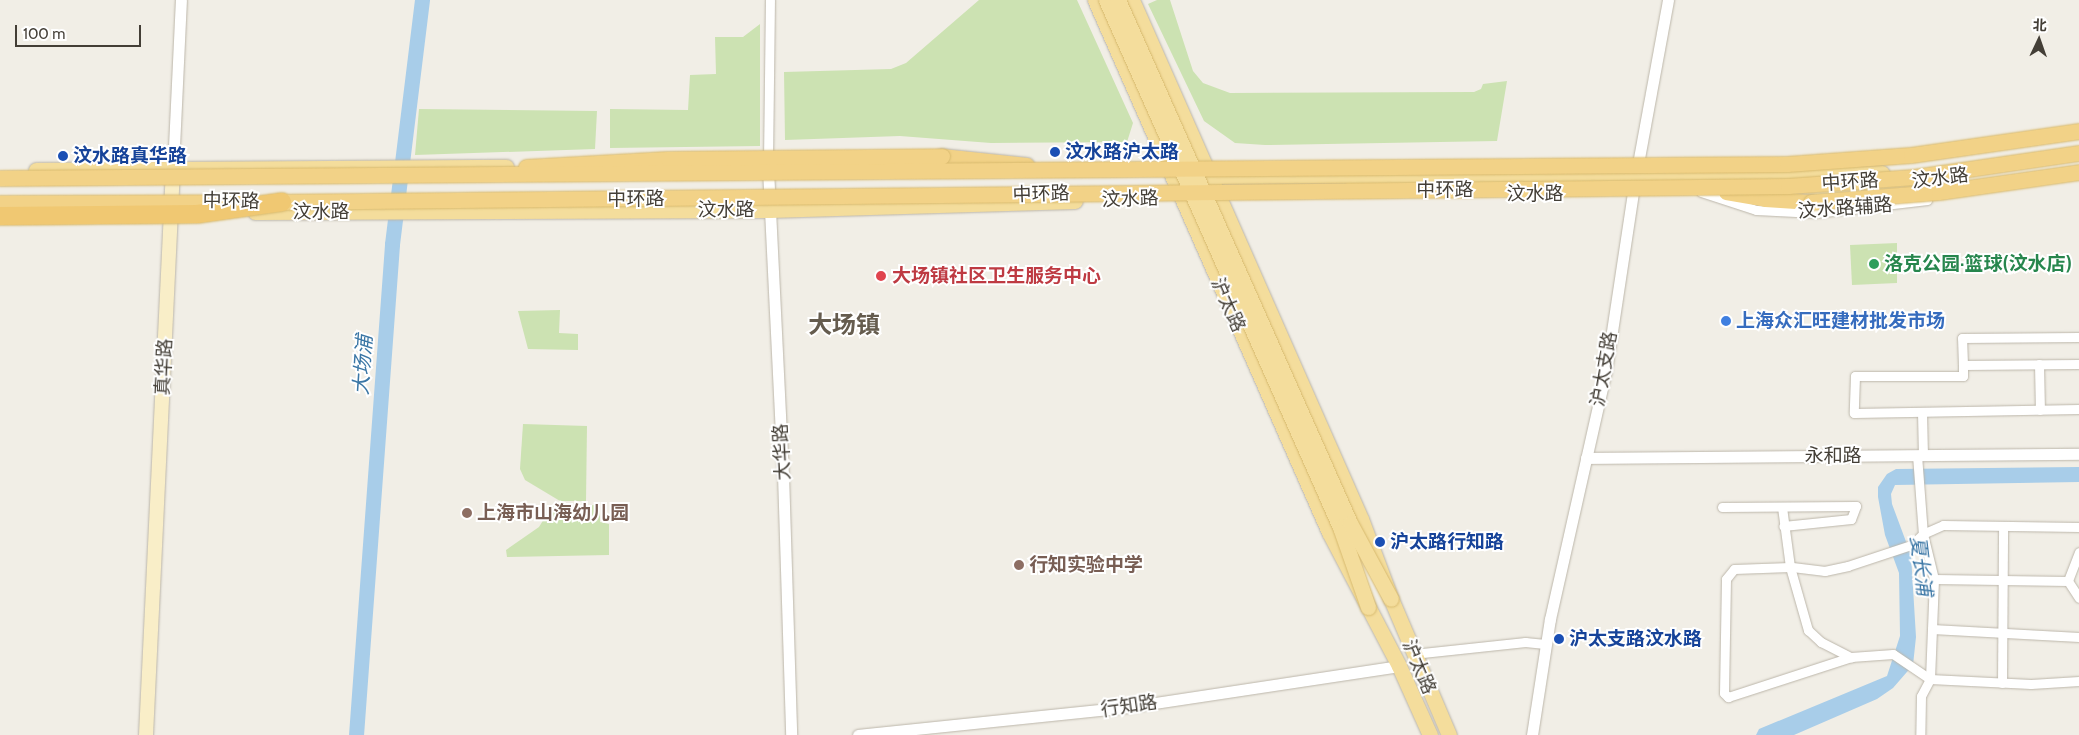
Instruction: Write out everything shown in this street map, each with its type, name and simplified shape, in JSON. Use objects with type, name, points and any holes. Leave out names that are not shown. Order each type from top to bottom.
[{"type":"highway","name":"中环路","points":[[0,178],[1778,164],[1911,155],[2079,131]]},
{"type":"highway","name":"中环路","points":[[0,203],[282,202],[1779,187],[1914,177],[2079,153]]},
{"type":"highway","points":[[411,176],[596,161],[942,156],[1046,166]]},
{"type":"highway","points":[[1726,192],[1765,199],[1811,202],[1939,192],[2079,172]]},
{"type":"highway","points":[[0,216],[197,214],[282,202]]},
{"type":"main road","name":"沪太路","points":[[1095,0],[1329,532],[1399,666],[1430,735]]},
{"type":"main road","name":"沪太路","points":[[1106,0],[1340,527],[1368,607]]},
{"type":"main road","name":"沪太路","points":[[1118,0],[1350,523],[1391,599]]},
{"type":"main road","name":"沪太路","points":[[1132,0],[1361,518],[1391,599],[1449,735]]},
{"type":"main road","name":"汶水路","points":[[0,171],[433,166],[768,169],[1169,166],[1212,181],[1371,195],[1442,195],[1849,156],[2079,127]]},
{"type":"main road","name":"汶水路","points":[[1212,181],[1331,183],[1635,177],[1903,163],[2079,138]]},
{"type":"main road","name":"汶水路","points":[[0,210],[173,212],[769,210],[1181,197],[1212,181],[1799,175],[1899,172],[2079,146]]},
{"type":"main road","name":"汶水路","points":[[1635,177],[1701,192],[1767,192],[1914,181],[2079,159]]},
{"type":"main road","points":[[1983,160],[2017,167]]},
{"type":"main road","name":"真华路","points":[[146,735],[174,168]]},
{"type":"main road","points":[[1767,192],[1799,175]]},
{"type":"main road","points":[[1442,195],[1475,181]]},
{"type":"main road","points":[[1331,183],[1371,195]]},
{"type":"street","name":"真华路","points":[[174,168],[181,0]]},
{"type":"street","points":[[768,169],[770,0]]},
{"type":"street","name":"沪太支路","points":[[1532,735],[1545,644],[1606,371],[1635,177],[1668,0]]},
{"type":"street","points":[[2026,185],[2040,164]]},
{"type":"street","name":"大华路","points":[[768,169],[783,474],[791,735]]},
{"type":"street","name":"汶水路辅路","points":[[1701,192],[1756,210],[1816,213],[2079,178]]},
{"type":"street","points":[[2079,337],[1962,338],[1963,376],[1855,376],[1854,413],[2079,409]]},
{"type":"street","points":[[2039,364],[2040,410]]},
{"type":"street","points":[[1963,365],[2079,364]]},
{"type":"street","points":[[1920,735],[1921,696],[1930,679],[1934,579],[1923,534],[1917,468],[1920,455],[1922,412]]},
{"type":"street","name":"永和路","points":[[1586,458],[2079,454]]},
{"type":"street","points":[[1722,507],[1856,506],[1851,519],[1783,526]]},
{"type":"street","points":[[1782,507],[1783,526],[1790,567],[1808,630],[1821,642],[1851,657]]},
{"type":"street","points":[[2079,527],[1942,525],[1923,534],[1911,545],[1825,571],[1790,567],[1734,569],[1726,579],[1724,693],[1728,697],[1851,657],[1893,654],[1914,670],[1930,679],[2002,683],[2079,680]]},
{"type":"street","points":[[2002,683],[2000,633],[2003,526]]},
{"type":"street","points":[[2068,580],[2079,552]]},
{"type":"street","points":[[1934,579],[2068,580]]},
{"type":"street","points":[[2068,580],[2079,597]]},
{"type":"street","points":[[1932,629],[2079,637]]},
{"type":"street","points":[[1414,654],[1525,642],[1545,644]]},
{"type":"street","name":"行知路","points":[[858,735],[1118,708],[1399,666]]},
{"type":"green space","points":[[979,0],[1077,0],[1133,123],[1127,142],[991,143],[900,136],[785,140],[784,72],[891,69],[906,63]]},
{"type":"green space","points":[[1157,0],[1170,0],[1193,71],[1203,83],[1230,93],[1474,92],[1481,89],[1483,84],[1507,81],[1497,141],[1265,145],[1235,143],[1204,121],[1148,4]]},
{"type":"green space","points":[[760,24],[760,146],[610,148],[610,109],[688,110],[690,75],[716,74],[715,37],[743,37]]},
{"type":"green space","points":[[419,109],[597,111],[595,149],[415,155]]},
{"type":"green space","name":"洛克公园·篮球(汶水店)","points":[[1897,243],[1897,283],[1852,285],[1850,245]]},
{"type":"green space","points":[[560,310],[559,333],[578,334],[578,350],[528,349],[518,311]]},
{"type":"green space","points":[[523,424],[587,426],[586,501],[560,501],[525,480],[520,469]]},
{"type":"green space","points":[[600,505],[600,522],[609,524],[609,555],[507,557],[506,550],[539,527],[552,506]]},
{"type":"water","points":[[2079,467],[2079,482],[1895,485],[1891,494],[1892,504],[1911,555],[1916,637],[1913,665],[1893,688],[1877,699],[1794,735],[1756,735],[1759,729],[1887,676],[1900,636],[1899,573],[1885,535],[1878,497],[1878,487],[1887,474],[1896,469]]},
{"type":"waterway","name":"大场浦","points":[[356,735],[392,244],[422,0]]},
{"type":"place","name":"汶水路沪太路","points":[[1055,152]]},
{"type":"place","name":"汶水路真华路","points":[[63,156]]},
{"type":"place","name":"洛克公园·篮球(汶水店)","points":[[1874,264]]},
{"type":"place","name":"大场镇社区卫生服务中心","points":[[881,276]]},
{"type":"place","name":"上海众汇旺建材批发市场","points":[[1726,321]]},
{"type":"place","name":"上海市山海幼儿园","points":[[467,513]]},
{"type":"place","name":"沪太路行知路","points":[[1380,542]]},
{"type":"place","name":"行知实验中学","points":[[1019,565]]},
{"type":"place","name":"沪太支路汶水路","points":[[1559,639]]},
{"type":"district","name":"大场镇","points":[[844,325]]},
{"type":"water label","name":"夏长浦","points":[[1921,566]]}]
